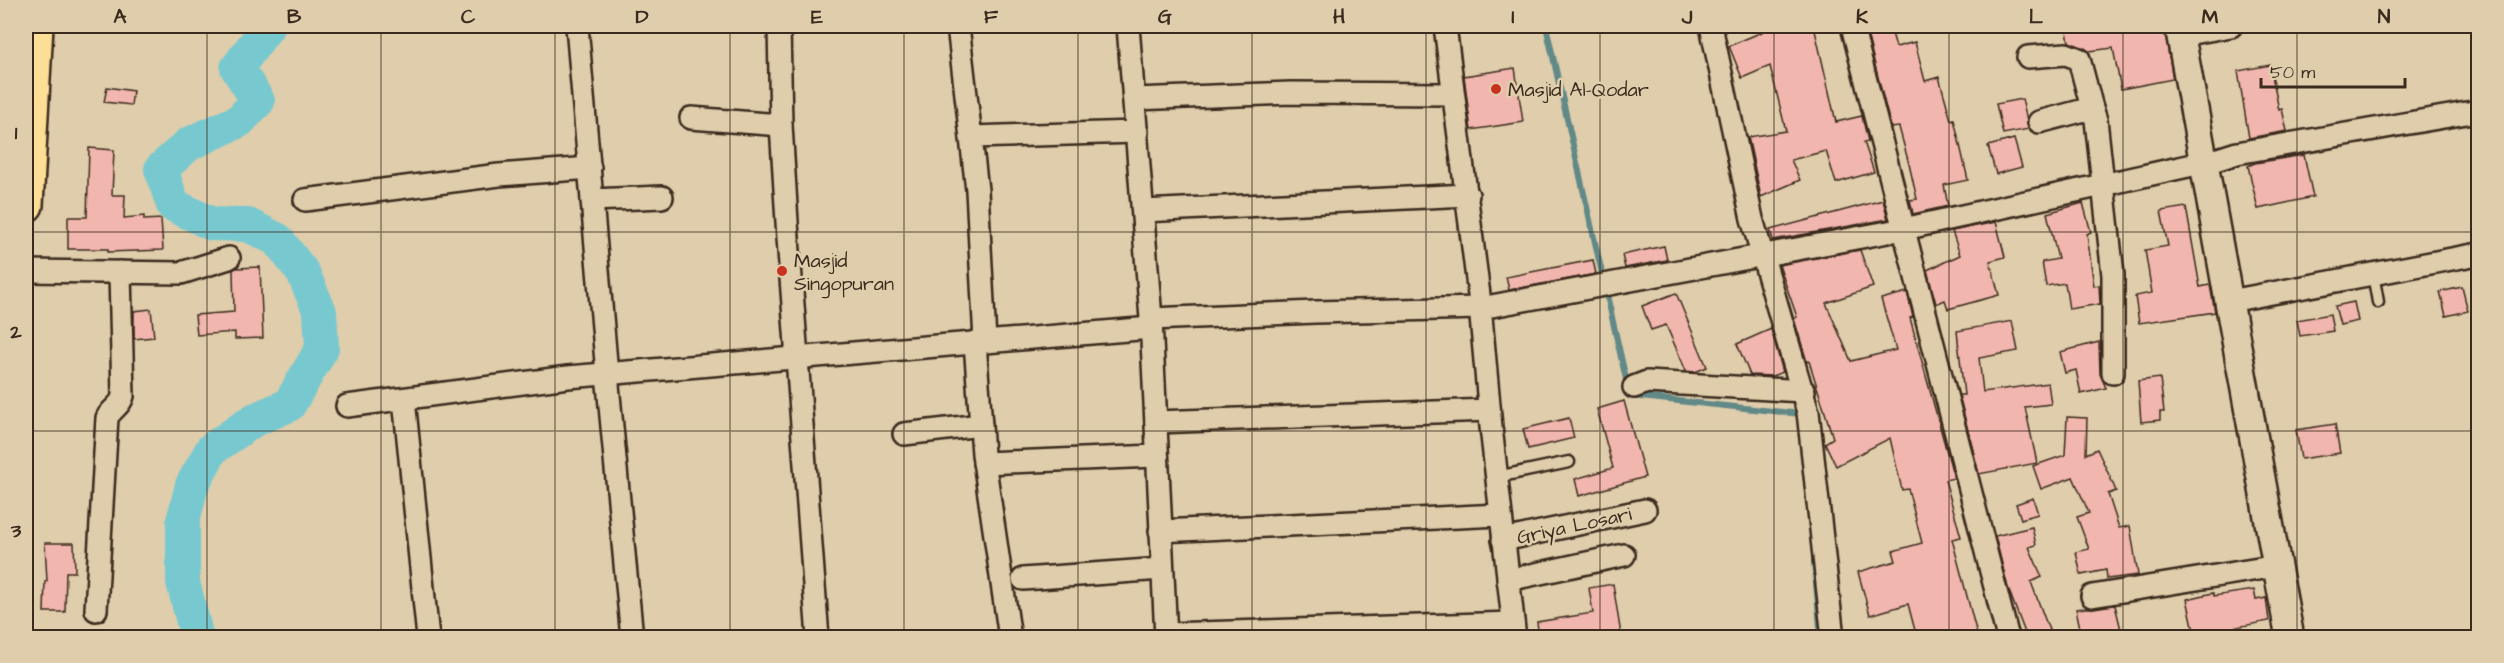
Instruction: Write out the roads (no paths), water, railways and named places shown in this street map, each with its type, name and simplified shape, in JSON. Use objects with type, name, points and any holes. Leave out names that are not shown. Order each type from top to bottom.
[{"type":"highway","points":[[26,205],[36,26]]},
{"type":"street","points":[[577,26],[632,638]]},
{"type":"street","points":[[779,26],[781,125],[818,638]]},
{"type":"street","points":[[958,26],[981,240],[981,425],[984,463],[1010,638]]},
{"type":"street","points":[[1128,26],[1151,324],[1166,635],[1514,630],[1500,515],[1481,308],[1445,26]]},
{"type":"street","points":[[1711,26],[1761,256],[1803,391],[1816,473],[1833,638]]},
{"type":"street","points":[[1852,26],[2008,638]]},
{"type":"street","points":[[2231,26],[2180,30],[2290,638]]},
{"type":"street","points":[[2028,57],[2066,54],[2079,59],[2096,120],[2113,275],[2113,373]]},
{"type":"street","points":[[1134,99],[1291,93],[1452,94]]},
{"type":"street","points":[[2039,122],[2092,108]]},
{"type":"street","points":[[347,406],[568,377],[797,359],[1151,324],[1315,312],[1481,308],[1598,288],[1904,229],[2236,153],[2478,111]]},
{"type":"street","points":[[691,118],[781,125]]},
{"type":"street","points":[[971,137],[1137,132]]},
{"type":"street","points":[[305,200],[499,175],[590,168]]},
{"type":"street","points":[[1143,211],[1468,195]]},
{"type":"street","points":[[592,200],[662,197]]},
{"type":"street","points":[[2230,301],[2478,254]]},
{"type":"street","points":[[26,271],[181,273],[229,258]]},
{"type":"street","points":[[96,610],[107,418],[110,411],[122,402],[123,396],[120,272]]},
{"type":"street","points":[[1634,387],[1647,382],[1803,391]]},
{"type":"street","points":[[404,399],[428,638]]},
{"type":"street","points":[[1156,422],[1490,410]]},
{"type":"street","points":[[904,434],[981,425]]},
{"type":"street","points":[[984,463],[1156,456]]},
{"type":"street","name":"Griya Losari","points":[[1503,540],[1646,510]]},
{"type":"street","points":[[1160,531],[1500,515]]},
{"type":"street","points":[[1508,580],[1624,555]]},
{"type":"street","points":[[2092,596],[2277,566]]},
{"type":"street","points":[[1023,579],[1162,569]]},
{"type":"lane","points":[[2373,274],[2378,302]]},
{"type":"lane","points":[[1497,477],[1569,462]]},
{"type":"waterway","points":[[197,638],[183,582],[183,521],[192,485],[212,449],[254,420],[289,405],[322,348],[320,312],[303,273],[278,240],[248,225],[212,224],[173,205],[161,169],[189,144],[239,121],[258,101],[237,68],[268,26]]},
{"type":"waterway","points":[[1546,26],[1628,388]]},
{"type":"waterway","points":[[1631,396],[1801,414],[1801,416]]},
{"type":"waterway","points":[[1814,561],[1821,638]]},
{"type":"place","name":"Masjid Al-Qodar","points":[[1496,89]]},
{"type":"place","name":"Masjid Singopuran","points":[[782,271]]}]
